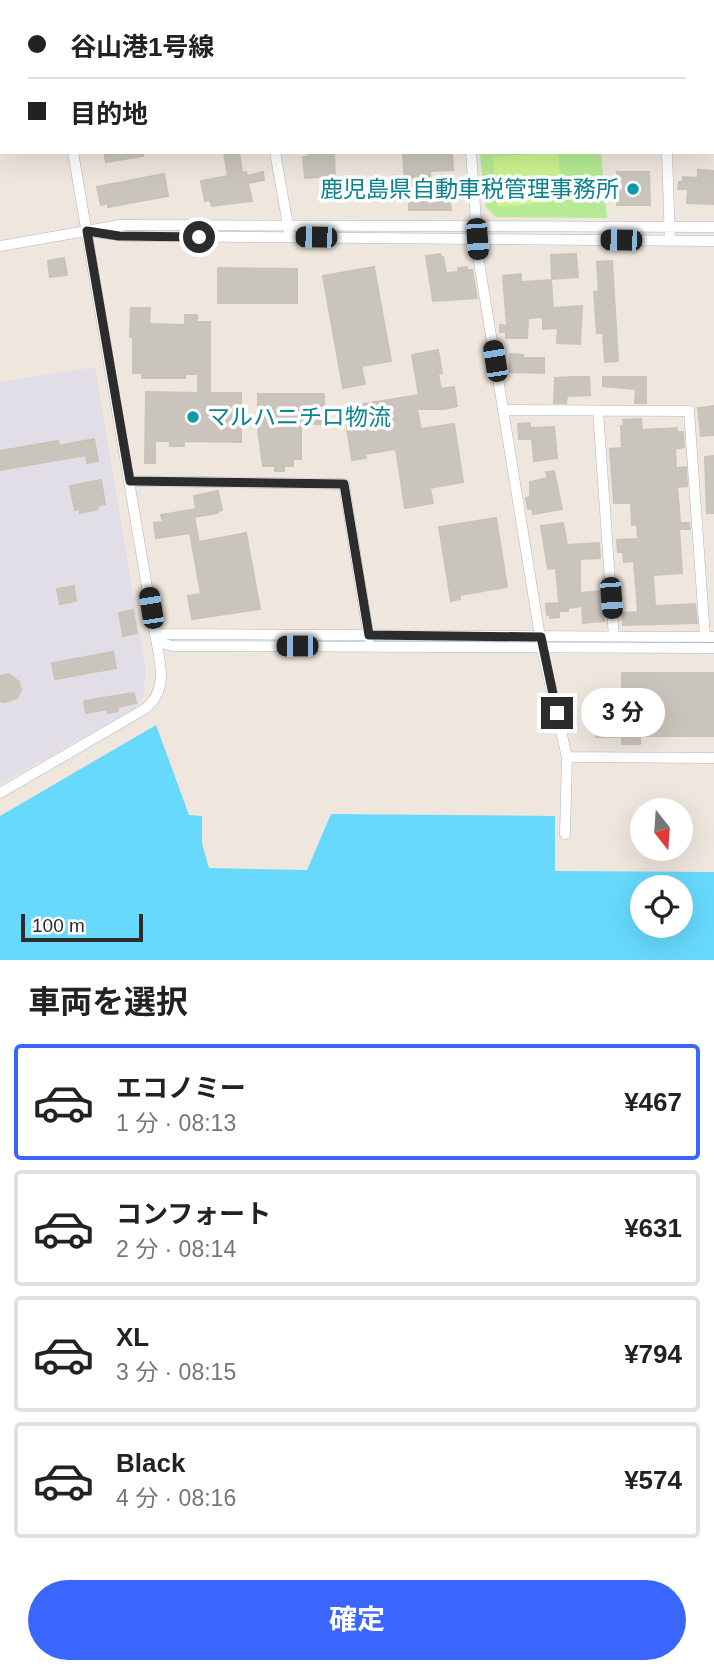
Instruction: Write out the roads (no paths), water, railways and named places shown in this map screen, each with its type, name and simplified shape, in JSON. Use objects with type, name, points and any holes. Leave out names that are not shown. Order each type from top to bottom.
[{"type":"street","points":[[0,793],[155,702],[160,692],[160,667],[155,634],[73,154]]},
{"type":"street","points":[[275,154],[289,231]]},
{"type":"street","points":[[471,154],[479,262],[542,649],[567,757],[565,834]]},
{"type":"street","points":[[667,154],[670,241]]},
{"type":"street","points":[[0,246],[120,225],[714,241]]},
{"type":"street","points":[[477,233],[714,228]]},
{"type":"street","points":[[155,634],[709,637],[689,411],[503,410]]},
{"type":"street","points":[[598,411],[614,637]]},
{"type":"street","points":[[130,481],[344,484],[371,647]]},
{"type":"street","points":[[155,634],[160,643],[173,646],[714,648]]},
{"type":"street","points":[[567,757],[714,758]]},
{"type":"water","points":[[156,725],[189,815],[202,816],[202,844],[209,868],[307,870],[331,814],[555,816],[555,871],[714,872],[714,960],[0,960],[0,816]]},
{"type":"place","name":"鹿児島県自動車税管理事務所","points":[[633,189]]},
{"type":"place","name":"マルハニチロ物流","points":[[193,417]]}]
